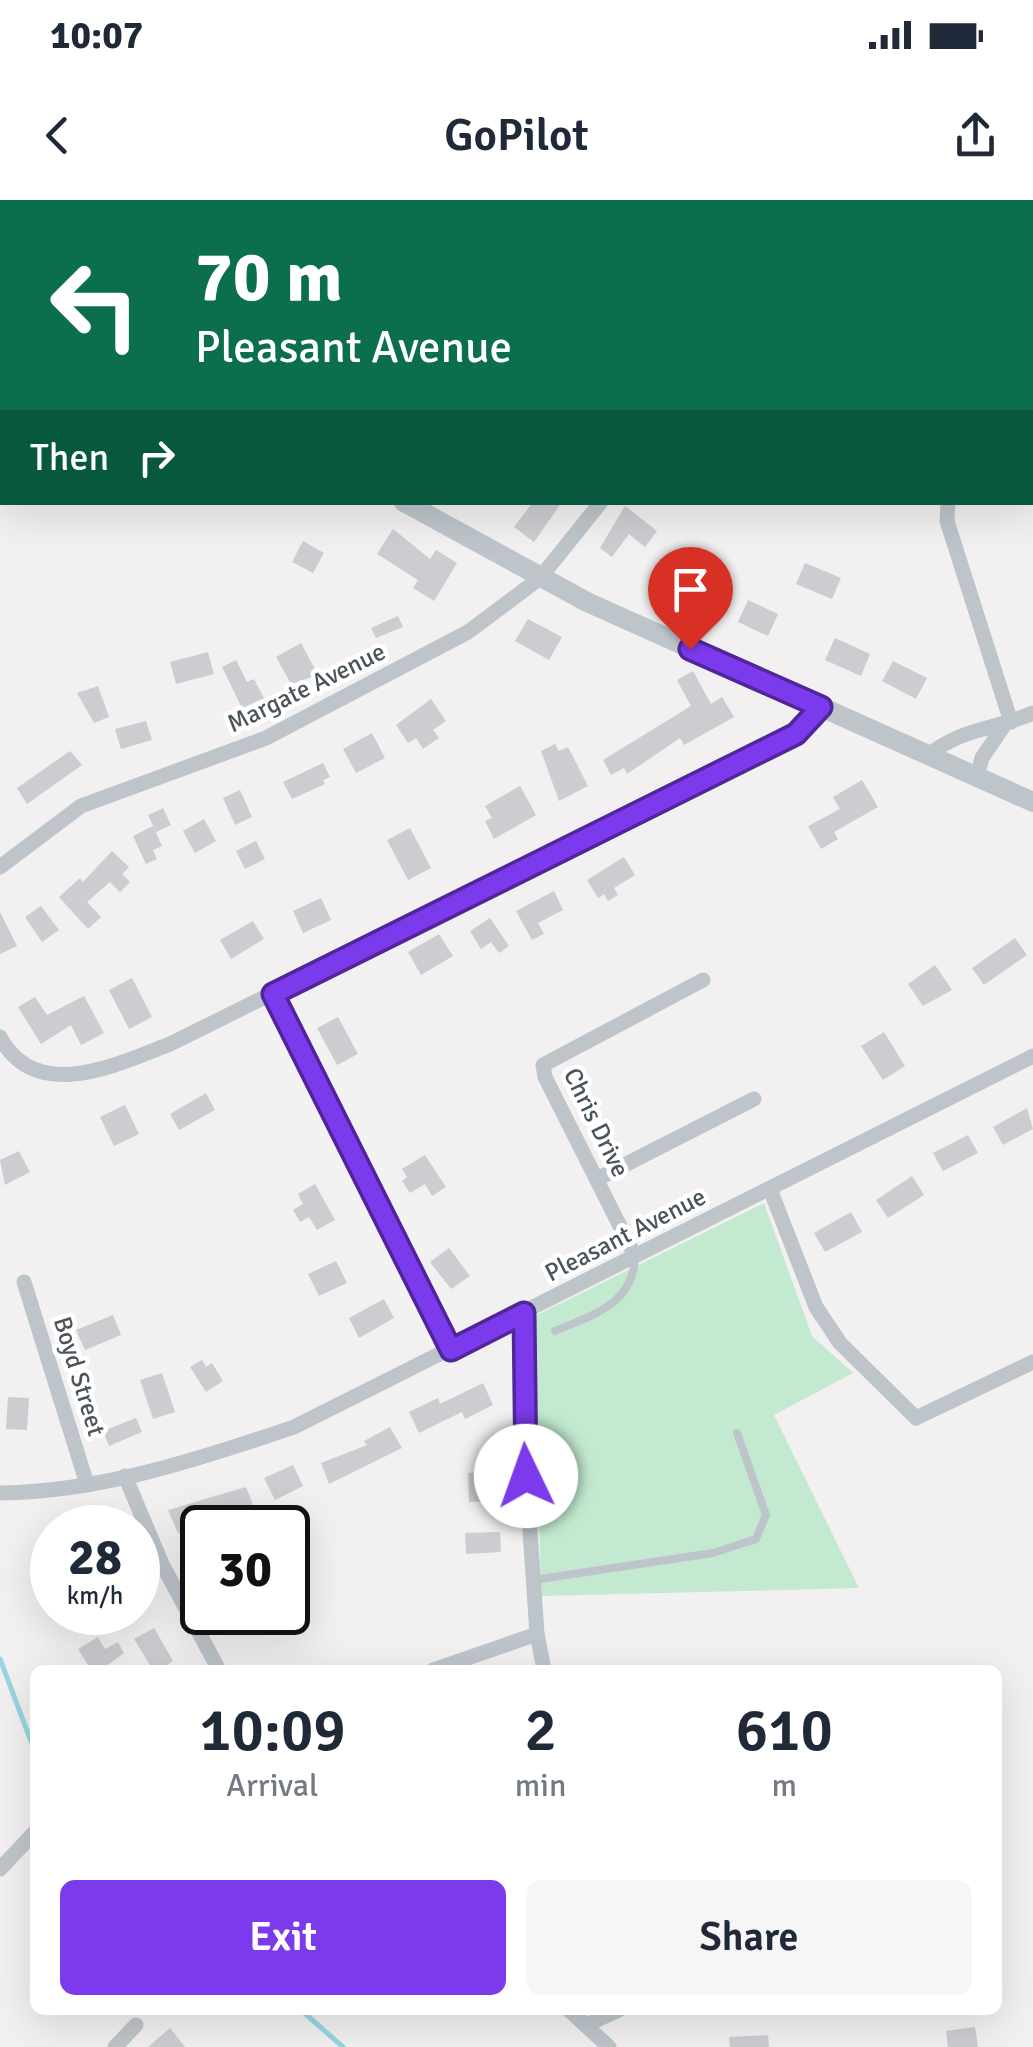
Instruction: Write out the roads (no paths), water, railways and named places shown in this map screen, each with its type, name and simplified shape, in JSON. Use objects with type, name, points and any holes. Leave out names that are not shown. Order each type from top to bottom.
[{"type":"street","points":[[409,505],[540,578],[1033,802]]},
{"type":"street","name":"Margate Avenue","points":[[0,867],[81,806],[266,738],[468,632],[540,578],[599,505]]},
{"type":"street","points":[[948,505],[947,521],[1007,724]]},
{"type":"street","points":[[0,1037],[24,1067],[50,1076],[74,1074],[170,1044],[796,734],[821,707]]},
{"type":"street","points":[[928,755],[956,734],[1007,724],[1033,713]]},
{"type":"street","points":[[977,776],[982,758],[1007,724]]},
{"type":"street","name":"Chris Drive","points":[[636,1256],[545,1077],[543,1064],[702,980]]},
{"type":"street","points":[[273,994],[451,1350]]},
{"type":"street","name":"Pleasant Avenue","points":[[0,1494],[124,1476],[294,1427],[1033,1056]]},
{"type":"street","points":[[597,1180],[754,1098]]},
{"type":"street","points":[[770,1189],[816,1307],[840,1343],[916,1418],[1033,1362]]},
{"type":"street","name":"Boyd Street","points":[[24,1282],[88,1484]]},
{"type":"street","points":[[524,1313],[524,1442],[537,1634],[543,1665]]},
{"type":"street","points":[[124,1476],[162,1564],[216,1665]]},
{"type":"street","points":[[448,1665],[537,1634]]},
{"type":"street","points":[[0,1869],[30,1837]]},
{"type":"street","points":[[576,2015],[609,2047]]},
{"type":"street","points":[[588,2024],[608,2015]]},
{"type":"street","points":[[115,2047],[136,2025]]},
{"type":"lane","points":[[554,1331],[608,1308],[635,1277],[636,1256]]},
{"type":"lane","points":[[533,1580],[713,1553],[756,1539],[766,1515],[738,1433]]},
{"type":"waterway","points":[[0,1659],[30,1739]]},
{"type":"waterway","points":[[307,2015],[343,2047]]}]
